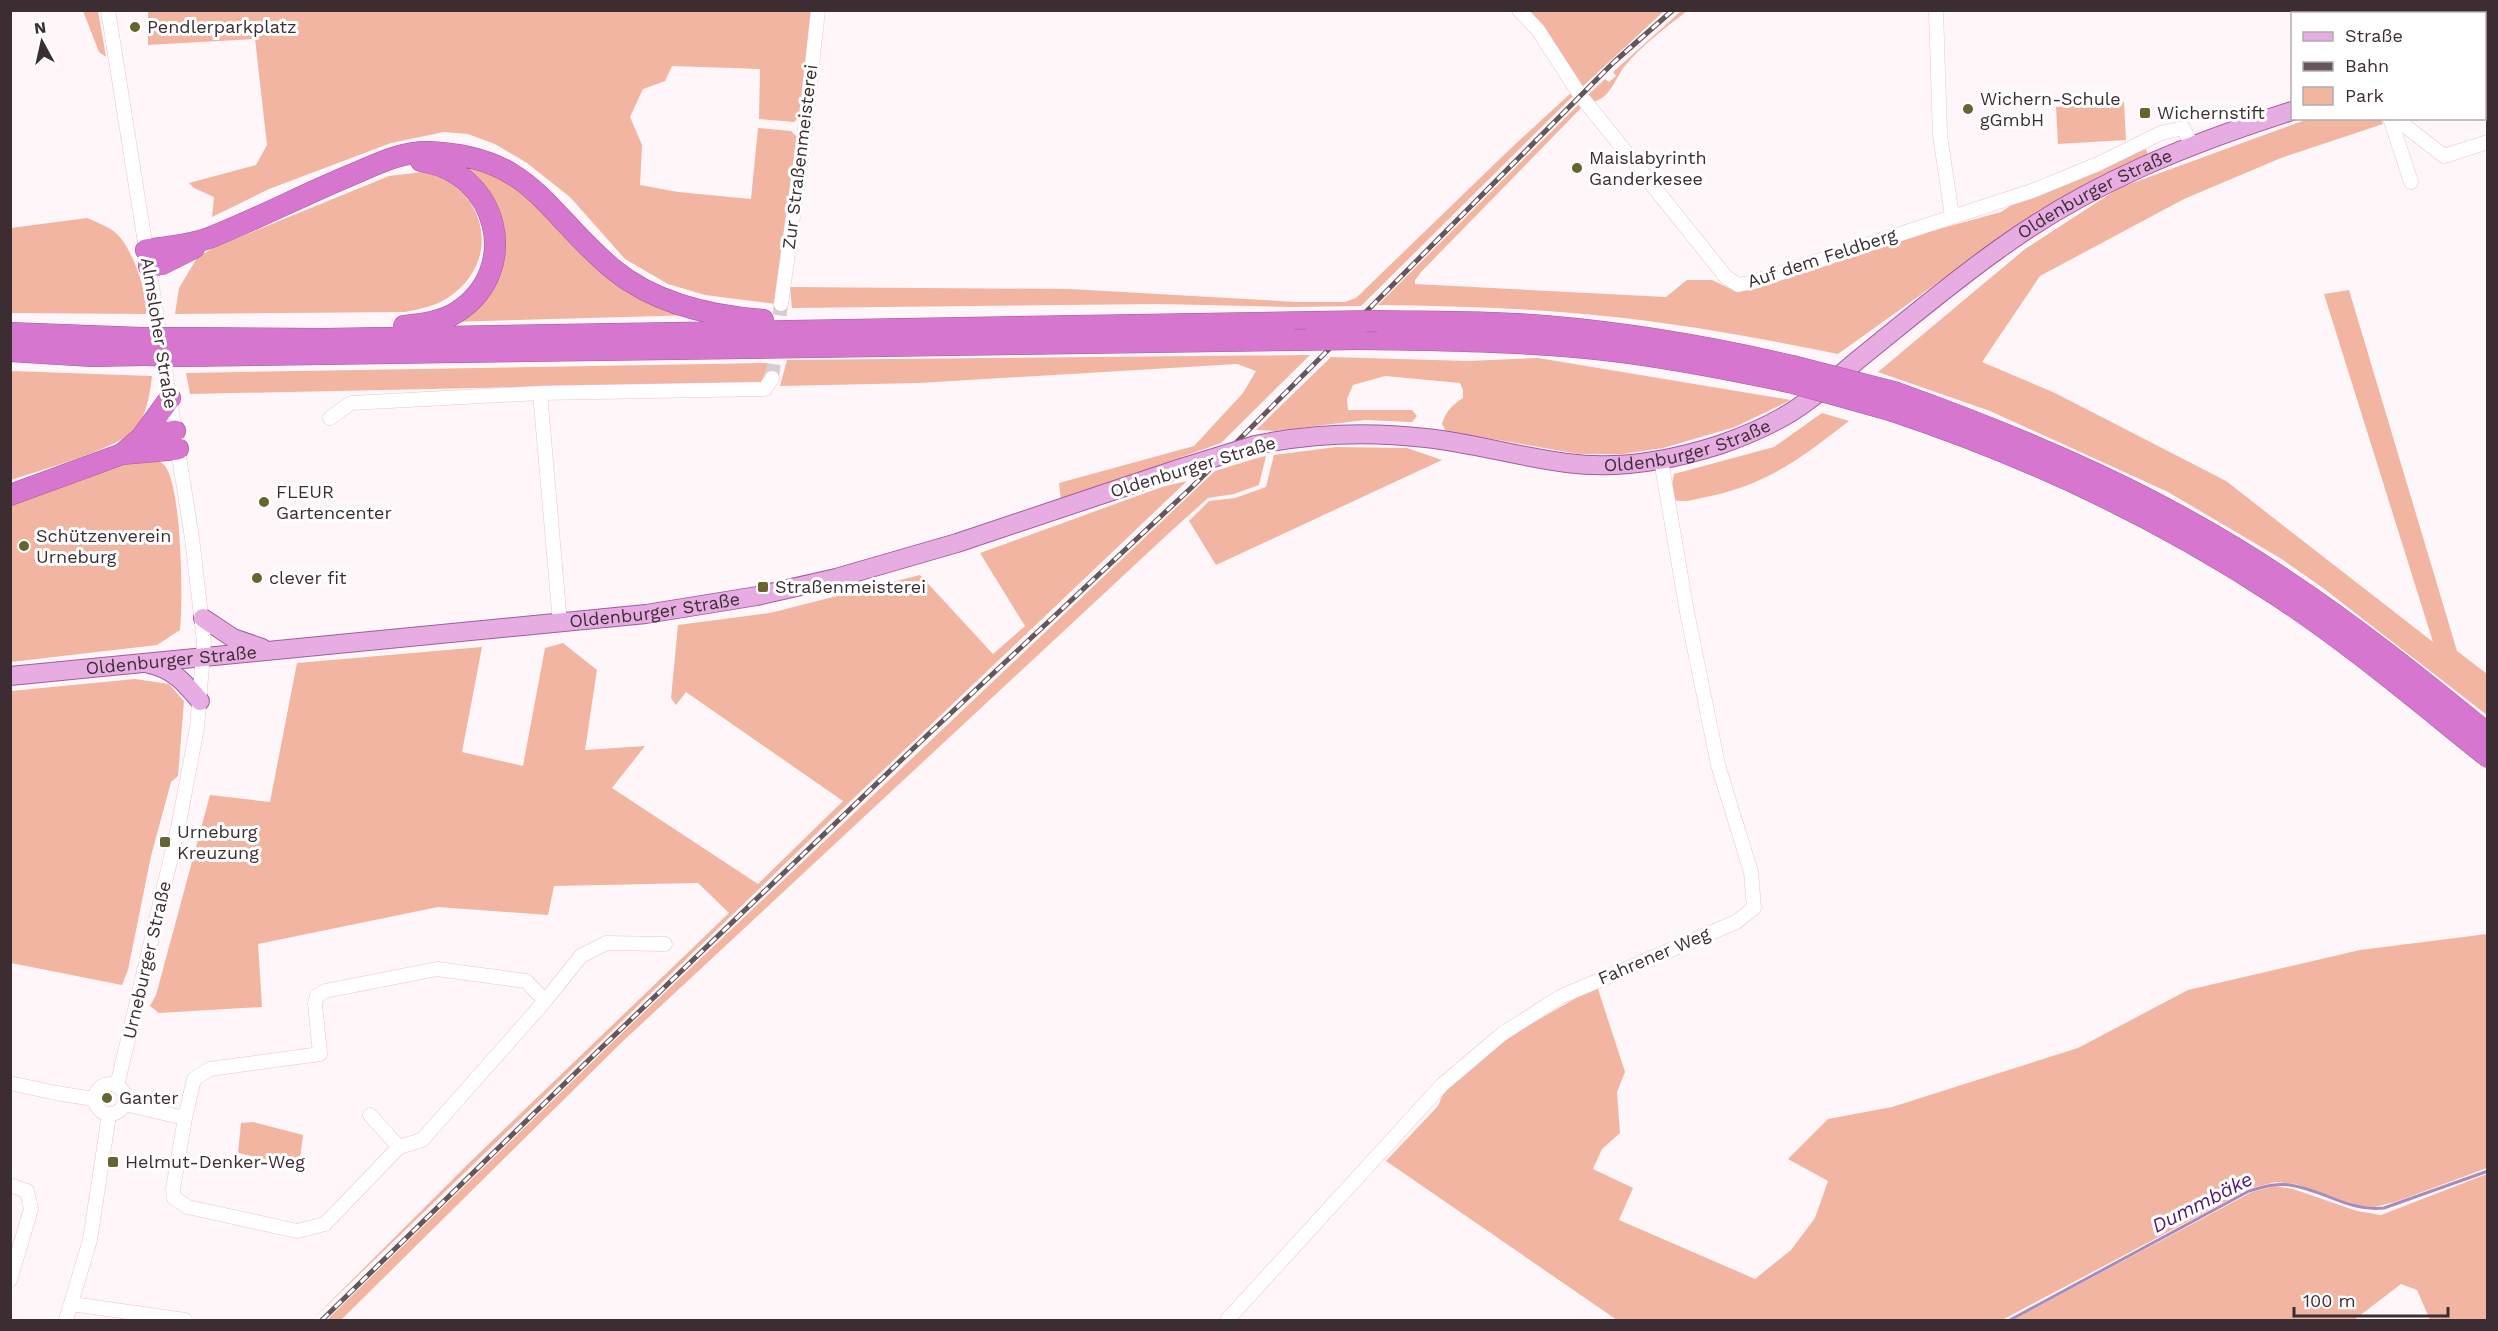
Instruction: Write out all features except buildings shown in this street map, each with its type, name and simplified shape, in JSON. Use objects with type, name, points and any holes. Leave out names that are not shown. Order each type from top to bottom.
[{"type":"highway","points":[[147,258],[206,238],[384,162],[408,154],[426,152],[458,155],[507,170],[529,185],[614,270],[648,292],[697,310],[775,321],[804,330]]},
{"type":"highway","points":[[324,339],[345,328],[425,324],[455,314],[480,290],[490,271],[495,249],[493,224],[486,204],[477,190],[463,177],[438,164],[420,161],[384,162]]},
{"type":"highway","points":[[181,347],[324,339],[1377,321],[1554,327],[1681,344],[1986,425],[2071,461],[2188,520],[2285,579],[2398,661],[2487,734]]},
{"type":"highway","points":[[10,333],[142,347],[1475,340],[1604,350],[1791,374]]},
{"type":"highway","points":[[10,351],[92,356],[142,347]]},
{"type":"highway","points":[[122,454],[141,438],[170,398]]},
{"type":"highway","points":[[1895,402],[2066,477],[2144,516],[2219,558],[2331,633],[2386,674],[2487,757]]},
{"type":"highway","points":[[141,438],[176,440]]},
{"type":"highway","points":[[10,495],[122,454],[176,440]]},
{"type":"main road","name":"Oldenburger Straße","points":[[10,676],[646,614],[757,596],[837,579],[957,543],[1255,445],[1313,435],[1354,432],[1430,438],[1569,464],[1611,464],[1661,460],[1719,445],[1763,426],[1804,404],[2007,243],[2073,200],[2112,179],[2192,145],[2291,111]]},
{"type":"main road","points":[[203,618],[233,638],[269,650]]},
{"type":"main road","points":[[141,662],[163,667],[178,676],[200,700]]},
{"type":"street","name":"Almsloher Straße","points":[[108,10],[203,618],[204,656]]},
{"type":"street","name":"Zur Straßenmeisterei","points":[[781,304],[805,129],[818,10]]},
{"type":"street","name":"Auf dem Feldberg","points":[[1519,10],[1538,30],[1580,95],[1600,121],[1726,277],[1738,285],[2043,186],[2098,164],[2161,133],[2183,128],[2192,145]]},
{"type":"street","points":[[1936,10],[1940,135],[1952,216]]},
{"type":"street","points":[[2391,120],[2411,182]]},
{"type":"street","points":[[2398,120],[2444,156],[2487,142]]},
{"type":"street","points":[[330,418],[351,403],[540,393],[765,389],[772,378]]},
{"type":"street","points":[[540,393],[560,623]]},
{"type":"street","name":"Fahrener Weg","points":[[1227,1320],[1442,1085],[1502,1034],[1560,997],[1736,922],[1754,908],[1751,872],[1718,765],[1687,612],[1661,460]]},
{"type":"street","name":"Urneburger Straße","points":[[117,1086],[179,823],[200,700],[204,656]]},
{"type":"street","points":[[545,1001],[526,981],[437,969],[325,991],[317,996],[315,1004],[320,1054],[210,1069],[194,1080],[185,1118],[173,1189],[174,1198],[188,1207],[297,1230],[325,1224],[399,1147],[422,1140],[545,1001],[581,956],[606,943],[665,944]]},
{"type":"street","points":[[10,1083],[56,1094],[94,1098]]},
{"type":"street","points":[[104,1085],[117,1086],[124,1094],[124,1104],[119,1112],[109,1115],[99,1110],[94,1098],[104,1085]]},
{"type":"street","points":[[124,1104],[185,1118]]},
{"type":"street","points":[[66,1320],[90,1240],[109,1115]]},
{"type":"street","points":[[370,1115],[399,1147]]},
{"type":"street","points":[[10,1185],[27,1191],[31,1209],[10,1280]]},
{"type":"street","points":[[72,1304],[186,1320]]},
{"type":"green space","points":[[1532,10],[1664,11],[1582,87],[1529,14]]},
{"type":"green space","points":[[83,11],[98,11],[106,57],[99,52]]},
{"type":"green space","points":[[148,11],[814,11],[802,115],[794,122],[759,119],[760,69],[672,66],[665,81],[643,89],[630,117],[642,145],[640,185],[678,192],[751,199],[758,128],[791,131],[799,139],[777,304],[705,295],[668,284],[625,259],[570,197],[527,163],[495,144],[468,134],[444,132],[391,143],[269,189],[212,217],[214,197],[194,188],[189,183],[256,165],[267,145],[255,39],[148,45]]},
{"type":"green space","points":[[1681,11],[1687,11],[1638,51],[1602,98],[1595,101],[1587,96],[1605,79],[1609,82],[1616,76],[1613,72]]},
{"type":"green space","points":[[1572,92],[1574,95],[1361,306],[1158,304],[792,308],[790,287],[1070,289],[1296,302],[1345,302],[1356,298]]},
{"type":"green space","points":[[2124,102],[2126,140],[2058,144],[2056,107]]},
{"type":"green space","points":[[1579,104],[1582,107],[1421,272],[1415,284],[1666,297],[1687,280],[1712,280],[1733,290],[1760,286],[1903,239],[2001,212],[2023,198],[2146,149],[2148,156],[2039,210],[1838,354],[1726,333],[1614,317],[1496,308],[1378,305]]},
{"type":"green space","points":[[2305,120],[2381,120],[2383,124],[2281,158],[2184,199],[2040,276],[1982,362],[2055,393],[2226,481],[2433,642],[2324,294],[2349,290],[2457,651],[2487,674],[2487,715],[2323,588],[2280,558],[2168,492],[1990,411],[1878,372],[2025,249],[2119,188]]},
{"type":"green space","points":[[458,161],[504,175],[554,216],[694,315],[450,322],[474,308],[495,204],[489,191]]},
{"type":"green space","points":[[423,172],[444,180],[461,192],[473,208],[480,226],[482,245],[477,264],[466,282],[444,300],[428,307],[405,312],[175,314],[179,288],[197,258],[213,248],[389,176]]},
{"type":"green space","points":[[87,218],[114,231],[128,249],[142,283],[146,314],[11,313],[11,228]]},
{"type":"green space","points":[[1310,355],[1221,443],[1061,500],[1059,483],[1194,446],[1243,393],[1256,371],[1237,364],[919,383],[780,386],[787,360]]},
{"type":"green space","points":[[1331,357],[1468,361],[1538,358],[1791,400],[1735,427],[1663,448],[1623,454],[1579,454],[1446,431],[1442,424],[1445,415],[1463,398],[1460,383],[1385,376],[1353,385],[1347,399],[1348,410],[1412,410],[1417,416],[1412,422],[1365,420],[1275,431],[1256,430]]},
{"type":"green space","points":[[769,363],[762,382],[190,394],[186,373]]},
{"type":"green space","points":[[11,371],[152,376],[144,414],[132,432],[92,453],[11,480]]},
{"type":"green space","points":[[1822,413],[1849,421],[1799,458],[1765,477],[1728,492],[1690,500],[1674,500],[1672,485],[1674,474],[1774,447]]},
{"type":"green space","points":[[1336,447],[1407,448],[1442,460],[1216,565],[1189,521],[1209,501],[1235,498],[1266,487],[1274,455]]},
{"type":"green space","points":[[1266,456],[1259,485],[1234,494],[1208,498],[621,1043],[341,1320],[327,1320],[618,1037],[1215,471]]},
{"type":"green space","points":[[154,459],[165,466],[171,478],[175,497],[181,571],[180,630],[157,645],[11,662],[11,505],[124,463]]},
{"type":"green space","points":[[1187,481],[815,835],[312,1320],[469,1163],[729,913],[698,883],[554,886],[548,915],[438,907],[258,944],[262,1007],[159,1013],[150,1006],[156,995],[210,795],[270,802],[297,663],[482,647],[462,752],[523,766],[545,648],[563,643],[597,670],[585,750],[645,746],[612,788],[758,884],[843,801],[686,692],[676,705],[671,698],[678,625],[770,613],[920,575],[993,654],[1025,626],[980,553],[1162,487]]},
{"type":"green space","points":[[135,679],[169,684],[184,701],[178,776],[171,782],[151,856],[128,970],[122,985],[11,963],[11,691]]},
{"type":"green space","points":[[2487,934],[2487,1168],[2395,1202],[2374,1207],[2356,1205],[2296,1184],[2276,1182],[2251,1188],[2002,1320],[1617,1320],[1386,1161],[1438,1106],[1446,1087],[1510,1036],[1597,986],[1625,1072],[1617,1092],[1620,1133],[1602,1149],[1593,1169],[1633,1188],[1619,1220],[1755,1279],[1791,1250],[1815,1218],[1828,1181],[1788,1159],[1828,1119],[1892,1107],[2078,1048],[2188,990],[2360,950]]},
{"type":"green space","points":[[253,1122],[303,1135],[299,1167],[238,1153],[241,1123]]},
{"type":"green space","points":[[2487,1174],[2487,1320],[2430,1320],[2417,1290],[2401,1284],[2354,1320],[2013,1320],[2252,1192],[2275,1186],[2293,1189],[2357,1211],[2381,1215]]},
{"type":"waterway","name":"Dummbäke","points":[[2010,1320],[2249,1191],[2275,1185],[2290,1185],[2359,1207],[2384,1208],[2488,1171]]},
{"type":"tunnel","points":[[772,378],[781,304]]},
{"type":"railway","points":[[322,1320],[919,743],[1191,488],[1614,62],[1673,10]]},
{"type":"place","name":"Pendlerparkplatz","points":[[135,27]]},
{"type":"place","name":"Wichern-Schule gGmbH","points":[[1968,109]]},
{"type":"place","name":"Wichernstift","points":[[2145,113]]},
{"type":"place","name":"Maislabyrinth Ganderkesee","points":[[1577,168]]},
{"type":"place","name":"FLEUR Gartencenter","points":[[264,502]]},
{"type":"place","name":"Schützenverein Urneburg","points":[[24,546]]},
{"type":"place","name":"clever fit","points":[[257,578]]},
{"type":"place","name":"Straßenmeisterei","points":[[763,587]]},
{"type":"place","name":"Urneburg Kreuzung","points":[[165,842]]},
{"type":"place","name":"Ganter","points":[[107,1098]]},
{"type":"place","name":"Helmut-Denker-Weg","points":[[113,1162]]}]
